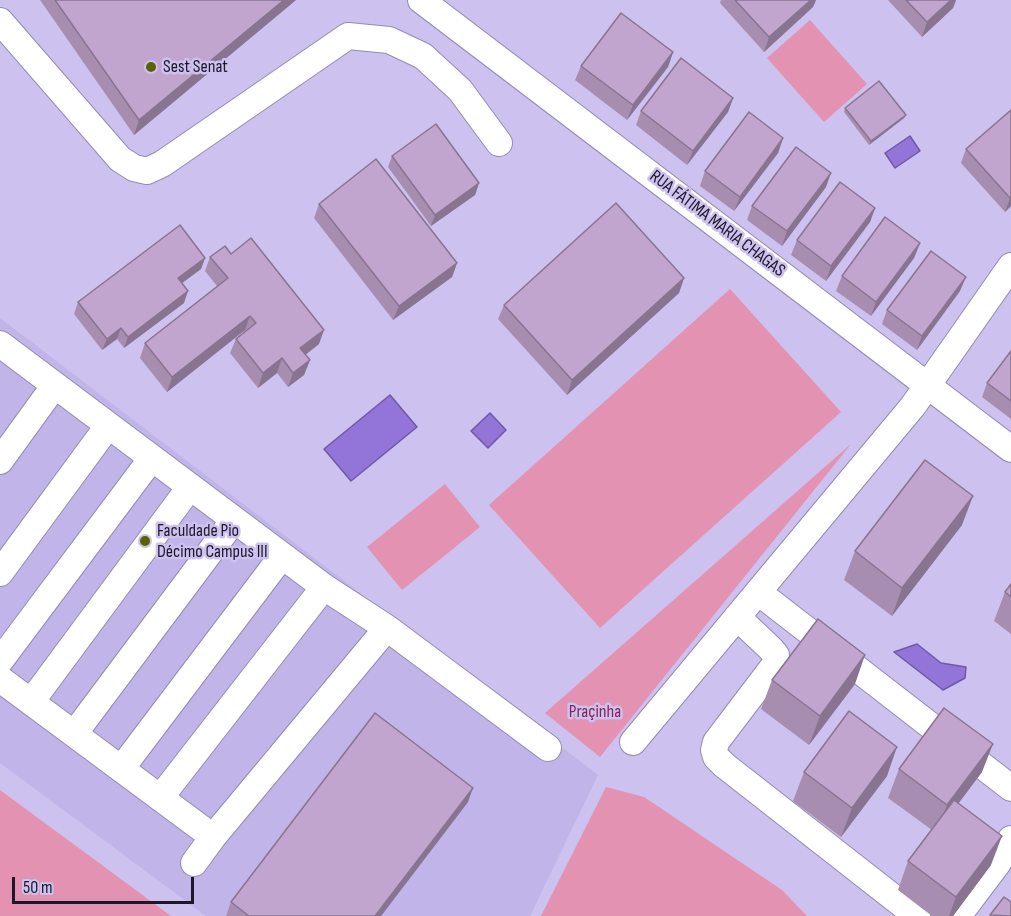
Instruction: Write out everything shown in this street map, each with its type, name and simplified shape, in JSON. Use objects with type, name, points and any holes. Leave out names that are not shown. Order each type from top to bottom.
[{"type":"street","name":"RUA FÁTIMA MARIA CHAGAS","points":[[421,0],[1011,449]]},
{"type":"street","points":[[0,21],[120,159],[134,168],[147,171],[162,164],[348,36],[389,40],[423,56],[460,90],[499,143]]},
{"type":"street","points":[[633,742],[928,386],[1011,266]]},
{"type":"street","points":[[3,354],[55,385],[324,587],[387,628],[548,748]]},
{"type":"street","points":[[0,461],[55,385]]},
{"type":"street","points":[[0,573],[108,426]]},
{"type":"street","points":[[0,661],[152,458]]},
{"type":"street","points":[[31,702],[190,487]]},
{"type":"street","points":[[74,734],[234,520]]},
{"type":"street","points":[[121,769],[282,556]]},
{"type":"street","points":[[160,798],[324,587]]},
{"type":"street","points":[[758,592],[1011,788]]},
{"type":"street","points":[[737,617],[771,649],[776,656],[776,663],[716,742],[714,750],[716,757],[918,916]]},
{"type":"street","points":[[195,863],[213,837],[387,628]]},
{"type":"street","points":[[0,679],[213,837]]},
{"type":"street","points":[[958,916],[998,863],[1011,839]]},
{"type":"shaded area","points":[[910,136],[920,151],[895,168],[885,153]]},
{"type":"shaded area","name":"Faculdade Pio Décimo Campus III","points":[[0,318],[598,775],[530,916],[206,916],[0,763]]},
{"type":"shaded area","points":[[390,395],[417,427],[351,481],[324,449]]},
{"type":"shaded area","points":[[490,413],[506,430],[488,448],[471,431]]},
{"type":"shaded area","points":[[917,644],[941,663],[966,667],[965,678],[943,690],[894,652]]},
{"type":"green space","points":[[810,20],[867,84],[824,122],[767,58]]},
{"type":"green space","points":[[730,289],[841,412],[600,628],[489,505]]},
{"type":"green space","name":"Praçinha","points":[[851,444],[600,757],[545,713]]},
{"type":"green space","points":[[445,484],[480,527],[402,590],[367,547]]},
{"type":"green space","points":[[606,787],[644,797],[782,890],[807,916],[541,916]]},
{"type":"green space","points":[[0,790],[171,916],[0,916]]},
{"type":"building","name":"Sest Senat","points":[[55,0],[284,0],[139,120]]},
{"type":"building","points":[[735,0],[811,0],[769,37]]},
{"type":"building","points":[[906,0],[951,0],[927,22]]},
{"type":"building","points":[[621,13],[673,52],[633,105],[581,66]]},
{"type":"building","points":[[681,58],[733,98],[693,151],[641,111]]},
{"type":"building","points":[[879,81],[906,115],[871,141],[845,108]]},
{"type":"building","points":[[1011,110],[1011,197],[1010,198],[966,149]]},
{"type":"building","points":[[749,112],[783,138],[740,197],[705,171]]},
{"type":"building","points":[[436,124],[479,183],[435,215],[392,156]]},
{"type":"building","points":[[796,147],[831,173],[787,231],[752,206]]},
{"type":"building","points":[[376,159],[457,263],[399,306],[319,204]]},
{"type":"building","points":[[840,182],[875,208],[831,266],[797,240]]},
{"type":"building","points":[[616,203],[684,278],[572,380],[504,305]]},
{"type":"building","points":[[885,217],[920,243],[876,302],[842,276]]},
{"type":"building","points":[[180,225],[205,258],[178,278],[188,291],[128,337],[121,328],[107,339],[78,302]]},
{"type":"building","points":[[251,238],[324,330],[300,348],[310,360],[293,373],[282,358],[263,373],[236,339],[256,323],[250,316],[172,377],[145,343],[228,278],[210,257],[225,246],[231,254]]},
{"type":"building","points":[[931,251],[966,277],[922,336],[887,310]]},
{"type":"building","points":[[1011,351],[1011,401],[987,383]]},
{"type":"building","points":[[925,460],[973,496],[902,588],[855,551]]},
{"type":"building","points":[[1011,584],[1011,597],[1005,592]]},
{"type":"building","points":[[818,619],[865,655],[820,716],[772,680]]},
{"type":"building","points":[[944,708],[993,744],[947,805],[899,769]]},
{"type":"building","points":[[849,711],[897,747],[852,808],[804,772]]},
{"type":"building","points":[[375,713],[473,788],[375,916],[249,916],[231,902]]},
{"type":"building","points":[[954,800],[1002,836],[956,897],[908,861]]},
{"type":"building","points":[[1004,897],[1011,902],[1011,916],[990,915]]},
{"type":"place","name":"Sest Senat","points":[[151,67]]},
{"type":"place","name":"Faculdade Pio Décimo Campus III","points":[[145,541]]}]
